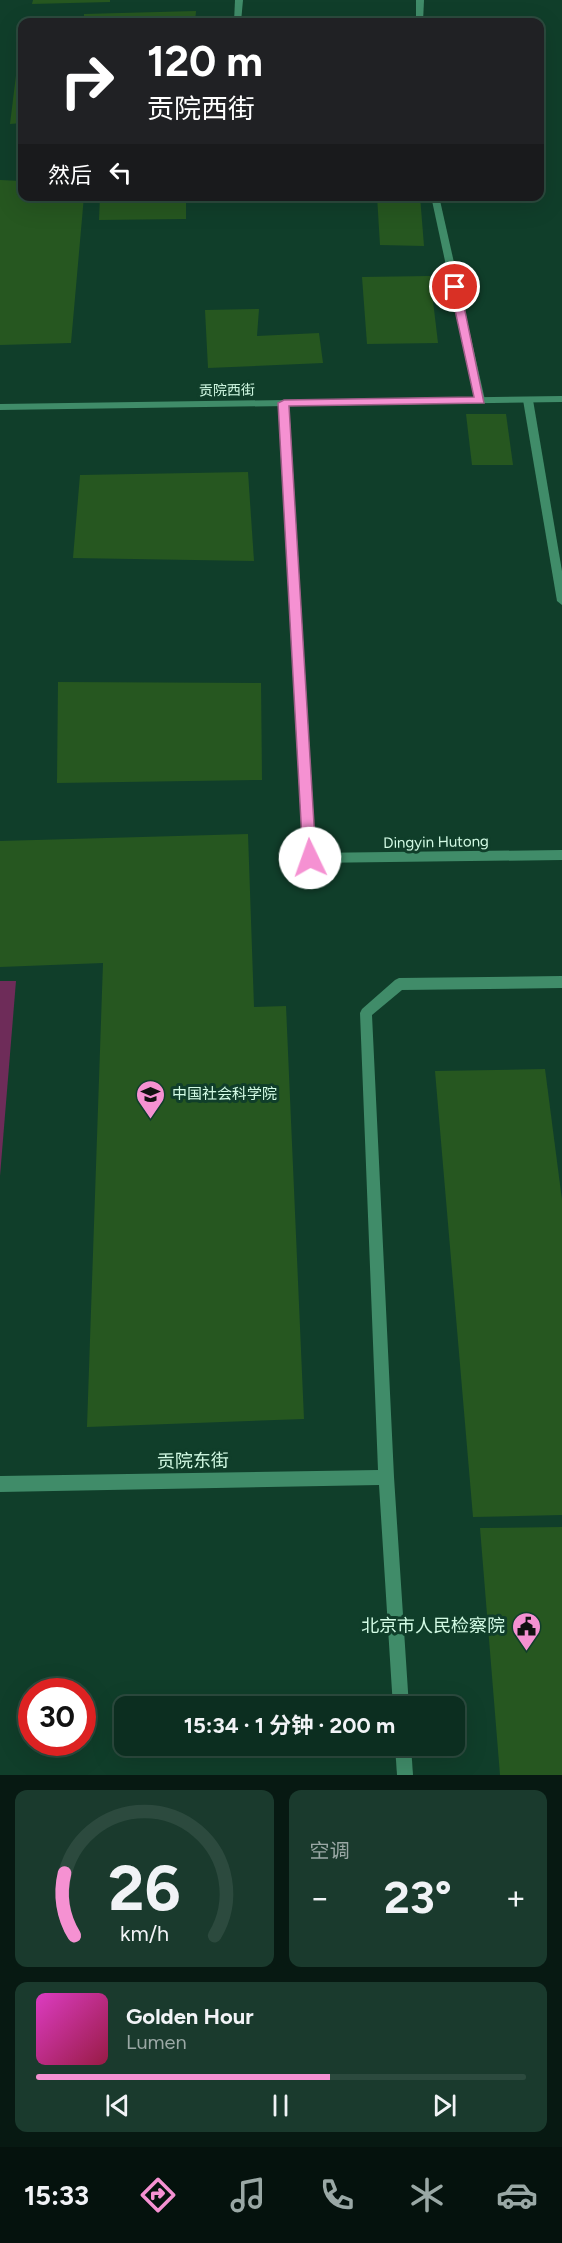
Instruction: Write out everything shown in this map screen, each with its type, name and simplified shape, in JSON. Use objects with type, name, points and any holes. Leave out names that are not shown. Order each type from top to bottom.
[{"type":"street","points":[[238,18],[239,0]]},
{"type":"street","points":[[420,0],[420,18]]},
{"type":"street","points":[[436,201],[480,400]]},
{"type":"street","name":"贡院西街","points":[[0,407],[562,399]]},
{"type":"street","points":[[528,400],[562,601]]},
{"type":"street","name":"Dingyin Hutong","points":[[284,403],[310,858],[562,855]]},
{"type":"street","points":[[400,1696],[386,1477],[366,1013],[399,984],[562,982]]},
{"type":"street","name":"贡院东街","points":[[0,1484],[386,1477]]},
{"type":"street","points":[[404,1756],[405,1775]]},
{"type":"shaded area","points":[[0,981],[16,981],[0,1176]]},
{"type":"building","points":[[33,0],[110,0],[110,2],[32,4]]},
{"type":"building","points":[[196,11],[195,18],[84,18],[84,14]]},
{"type":"building","points":[[18,59],[18,123],[10,124]]},
{"type":"building","points":[[0,180],[18,181],[18,201],[84,201],[71,343],[0,345]]},
{"type":"building","points":[[100,201],[186,201],[186,219],[99,220]]},
{"type":"building","points":[[377,201],[420,201],[424,246],[380,245]]},
{"type":"building","points":[[430,276],[438,343],[367,344],[362,277]]},
{"type":"building","points":[[259,309],[257,336],[319,333],[323,363],[208,368],[205,310]]},
{"type":"building","points":[[466,414],[506,414],[513,465],[472,465]]},
{"type":"building","points":[[248,472],[254,561],[73,558],[80,475]]},
{"type":"building","points":[[58,682],[261,683],[262,780],[57,783]]},
{"type":"building","name":"中国社会科学院","points":[[248,834],[254,1007],[286,1006],[304,1419],[87,1427],[103,963],[0,967],[0,841]]},
{"type":"building","points":[[545,1069],[562,1200],[562,1515],[473,1517],[435,1071]]},
{"type":"building","name":"北京市人民检察院","points":[[562,1527],[562,1775],[500,1775],[480,1528]]},
{"type":"place","name":"中国社会科学院","points":[[151,1120]]},
{"type":"place","name":"北京市人民检察院","points":[[526,1652]]},
{"type":"route","points":[[310,858],[284,403],[480,400],[455,287]]}]
